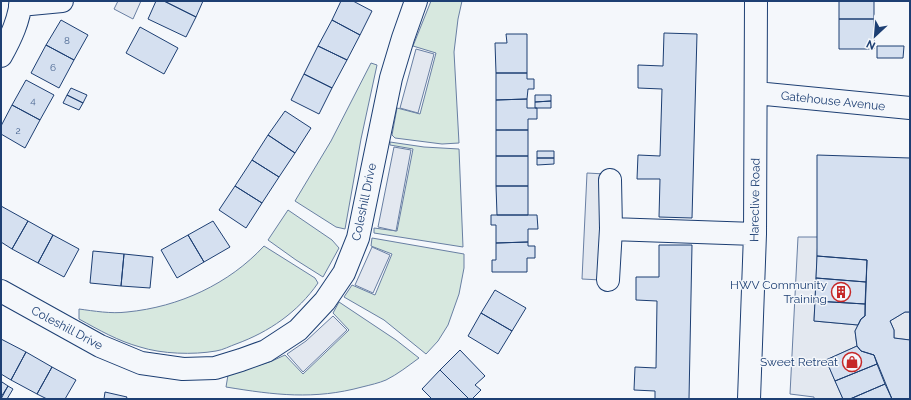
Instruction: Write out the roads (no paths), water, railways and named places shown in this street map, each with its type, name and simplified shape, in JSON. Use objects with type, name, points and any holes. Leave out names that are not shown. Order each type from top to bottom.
[{"type":"street","points":[[1,56],[19,17],[21,3],[62,1]]},
{"type":"street","name":"Coleshill Drive","points":[[1,291],[100,346],[141,363],[183,369],[215,368],[241,360],[266,351],[298,330],[325,301],[344,273],[358,238],[391,78],[416,1]]},
{"type":"street","name":"Hareclive Road","points":[[749,399],[755,234],[756,1]]},
{"type":"street","name":"Gatehouse Avenue","points":[[756,93],[910,108]]},
{"type":"street","points":[[608,280],[611,229],[610,180]]},
{"type":"street","points":[[611,229],[755,234]]},
{"type":"place","name":"HWV Community Training","points":[[841,292]]},
{"type":"place","name":"Sweet Retreat","points":[[852,362]]}]
